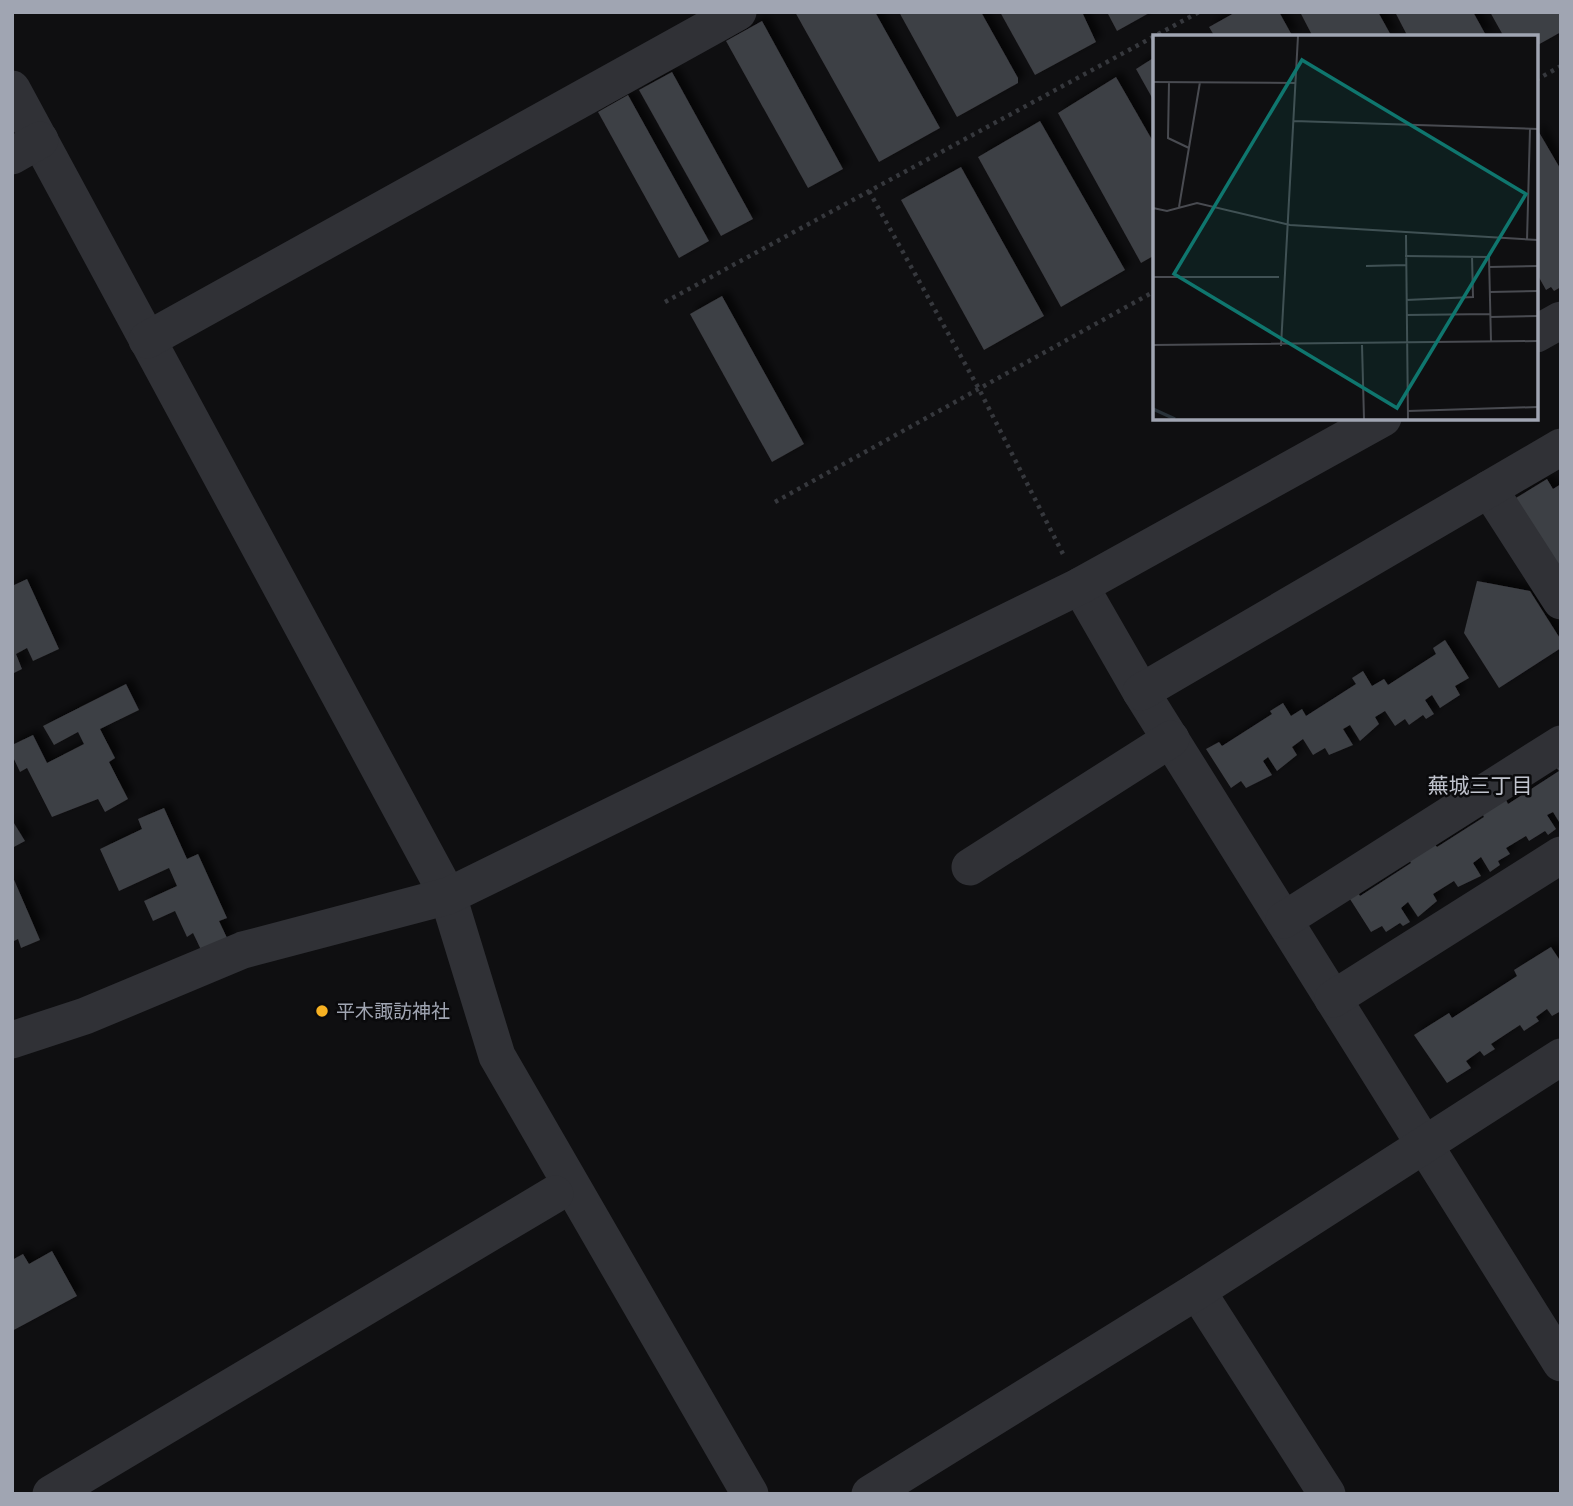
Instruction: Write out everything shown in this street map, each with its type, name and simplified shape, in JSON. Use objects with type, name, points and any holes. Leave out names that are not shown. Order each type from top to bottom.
[{"type":"street","points":[[147,340],[738,12]]},
{"type":"street","points":[[12,89],[26,148],[147,340],[448,896],[497,1056],[750,1494]]},
{"type":"street","points":[[1538,333],[1561,320]]},
{"type":"street","points":[[12,1040],[85,1016],[243,950],[448,896],[1080,586],[1379,420]]},
{"type":"street","points":[[1142,692],[1561,447]]},
{"type":"street","points":[[1489,489],[1561,601]]},
{"type":"street","points":[[1080,586],[1171,739],[1561,1363]]},
{"type":"street","points":[[970,867],[1171,739]]},
{"type":"street","points":[[1284,920],[1561,744]]},
{"type":"street","points":[[1333,999],[1561,855]]},
{"type":"street","points":[[870,1494],[1197,1291],[1423,1143],[1561,1057]]},
{"type":"street","points":[[51,1494],[555,1194]]},
{"type":"street","points":[[1197,1291],[1327,1494]]},
{"type":"path","points":[[1157,35],[1199,12]]},
{"type":"path","points":[[665,302],[1153,37]]},
{"type":"path","points":[[1538,79],[1561,66]]},
{"type":"path","points":[[869,191],[979,389],[1080,586]]},
{"type":"path","points":[[775,502],[1153,292]]},
{"type":"building","points":[[795,12],[875,12],[940,128],[879,162]]},
{"type":"building","points":[[899,12],[981,12],[1018,78],[1018,83],[957,117]]},
{"type":"building","points":[[1000,12],[1082,12],[1096,42],[1035,75]]},
{"type":"building","points":[[1107,12],[1151,12],[1117,31]]},
{"type":"building","points":[[1236,12],[1279,12],[1292,35],[1214,35],[1209,27]]},
{"type":"building","points":[[1300,12],[1378,12],[1391,35],[1312,35]]},
{"type":"building","points":[[1395,12],[1473,12],[1486,35],[1407,35]]},
{"type":"building","points":[[1490,12],[1561,12],[1561,32],[1538,45],[1538,35],[1503,35]]},
{"type":"building","points":[[762,21],[843,169],[808,188],[726,41]]},
{"type":"building","points":[[1153,58],[1153,99],[1136,69]]},
{"type":"building","points":[[672,72],[753,219],[721,236],[639,90]]},
{"type":"building","points":[[1116,77],[1153,142],[1153,256],[1141,263],[1058,113]]},
{"type":"building","points":[[628,95],[709,241],[679,258],[598,112]]},
{"type":"building","points":[[1040,121],[1125,270],[1061,307],[978,157]]},
{"type":"building","points":[[1538,130],[1561,170],[1561,287],[1554,291],[1551,287],[1546,290],[1538,276]]},
{"type":"building","points":[[961,167],[1044,316],[984,350],[901,200]]},
{"type":"building","points":[[722,296],[804,444],[772,462],[690,314]]},
{"type":"building","points":[[1547,479],[1553,489],[1561,484],[1561,579],[1511,501]]},
{"type":"building","points":[[27,579],[59,649],[33,661],[27,648],[16,654],[22,669],[12,674],[12,586]]},
{"type":"building","points":[[1477,581],[1530,591],[1561,640],[1561,648],[1499,688],[1464,633]]},
{"type":"building","points":[[1445,640],[1469,678],[1455,686],[1460,695],[1440,708],[1432,695],[1425,700],[1434,714],[1426,719],[1423,715],[1409,725],[1405,719],[1395,726],[1385,711],[1375,717],[1379,724],[1360,741],[1350,725],[1343,729],[1353,745],[1329,755],[1325,748],[1313,755],[1303,739],[1292,747],[1297,755],[1277,771],[1268,757],[1263,761],[1272,775],[1246,788],[1241,781],[1231,788],[1206,749],[1219,742],[1222,746],[1272,714],[1270,711],[1283,703],[1291,716],[1302,709],[1306,716],[1356,684],[1352,678],[1363,671],[1372,686],[1384,679],[1388,685],[1436,654],[1433,648]]},
{"type":"building","points":[[126,684],[139,710],[100,729],[115,758],[109,762],[128,799],[105,812],[98,799],[52,817],[27,768],[20,772],[12,755],[12,745],[33,735],[47,763],[84,744],[78,732],[54,745],[43,726]]},
{"type":"building","points":[[1561,764],[1561,825],[1553,812],[1547,815],[1556,829],[1548,835],[1545,831],[1529,841],[1526,836],[1506,848],[1510,854],[1498,861],[1500,865],[1490,872],[1481,857],[1473,863],[1481,876],[1458,887],[1454,881],[1433,894],[1437,901],[1418,917],[1408,902],[1401,908],[1410,922],[1403,926],[1400,923],[1386,932],[1382,926],[1371,932],[1348,896],[1357,891],[1360,896],[1411,863],[1409,859],[1434,843],[1437,847],[1484,817],[1482,813],[1505,798],[1508,804],[1559,771],[1556,767]]},
{"type":"building","points":[[164,808],[187,859],[198,854],[227,918],[219,921],[229,942],[203,954],[193,933],[187,937],[175,911],[153,921],[144,901],[177,886],[169,868],[119,891],[100,849],[142,829],[138,819]]},
{"type":"building","points":[[12,820],[25,841],[12,848]]},
{"type":"building","points":[[12,875],[40,940],[21,948],[18,939],[12,942]]},
{"type":"building","points":[[1551,947],[1561,962],[1561,1011],[1552,1016],[1547,1009],[1536,1017],[1539,1021],[1524,1031],[1520,1025],[1491,1044],[1495,1049],[1484,1056],[1480,1051],[1466,1061],[1471,1068],[1447,1083],[1414,1035],[1449,1013],[1452,1018],[1517,976],[1514,970]]},
{"type":"building","points":[[52,1251],[77,1296],[12,1331],[12,1260],[23,1254],[29,1264]]},
{"type":"place","name":"平木諏訪神社","points":[[322,1011]]},
{"type":"district","name":"蕪城三丁目","points":[[1480,786]]}]
